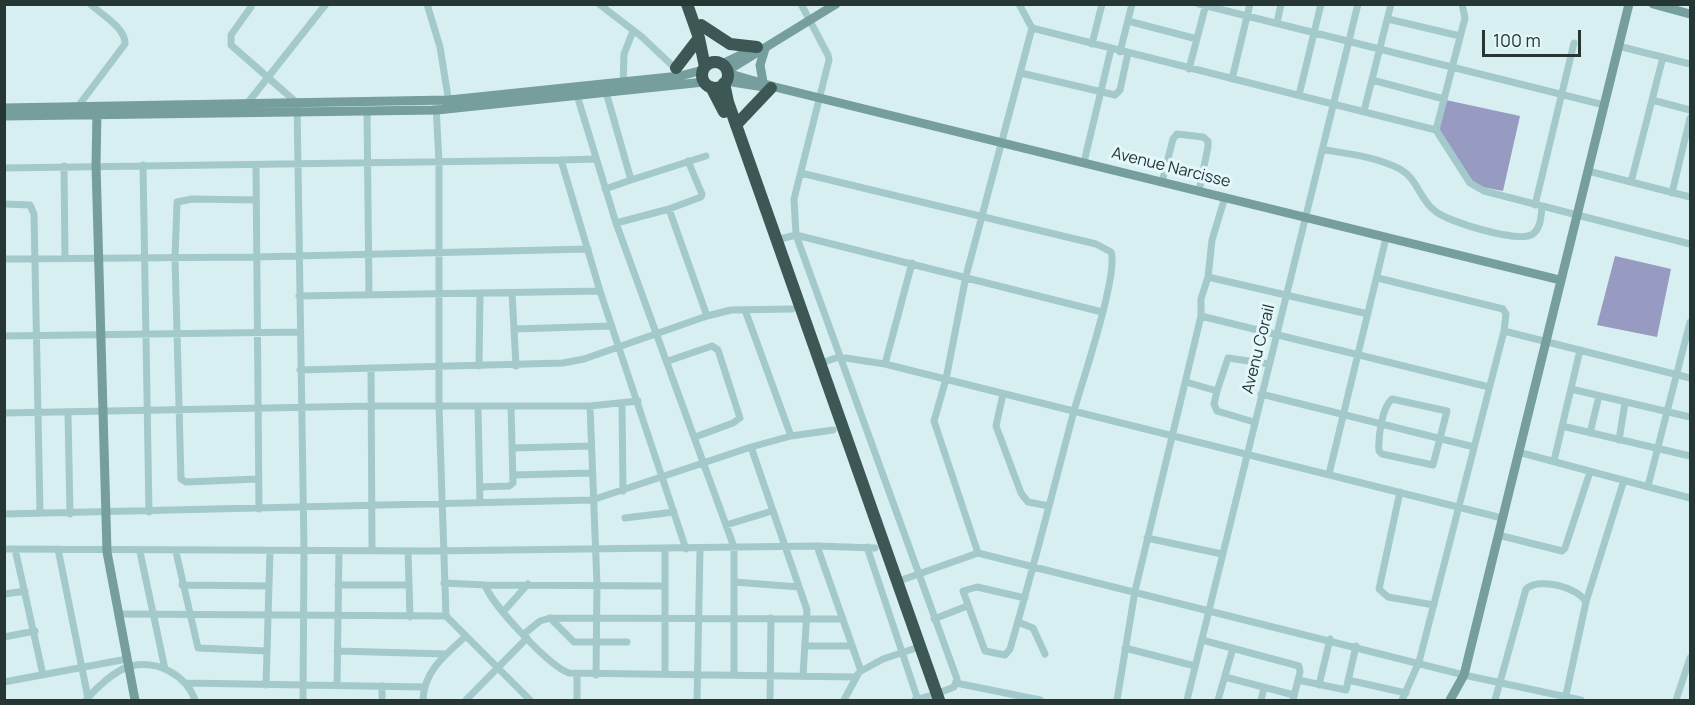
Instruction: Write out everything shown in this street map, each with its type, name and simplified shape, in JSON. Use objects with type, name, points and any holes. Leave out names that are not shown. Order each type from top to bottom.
[{"type":"highway","points":[[687,4],[724,72],[736,125],[896,582],[927,699]]},
{"type":"highway","points":[[694,4],[706,76],[723,110],[907,651],[927,699]]},
{"type":"highway","points":[[700,31],[730,44],[762,47]]},
{"type":"highway","points":[[678,72],[700,31]]},
{"type":"highway","points":[[706,76],[724,72]]},
{"type":"highway","points":[[706,76],[724,72]]},
{"type":"highway","points":[[736,125],[770,86]]},
{"type":"street","points":[[4,116],[75,111],[125,44],[125,37],[120,30],[90,4]]},
{"type":"street","points":[[245,109],[326,4]]},
{"type":"street","points":[[427,4],[440,48],[449,104]]},
{"type":"street","points":[[600,4],[678,72]]},
{"type":"street","points":[[801,4],[828,55],[820,97],[794,199],[796,235],[957,679],[950,689],[927,699]]},
{"type":"street","points":[[724,72],[836,4]]},
{"type":"street","points":[[978,553],[934,428],[966,276],[1032,28],[1019,4]]},
{"type":"street","points":[[1092,44],[1102,4]]},
{"type":"street","points":[[1021,73],[1101,93],[1113,95],[1119,93],[1132,4]]},
{"type":"street","points":[[1232,79],[1250,4]]},
{"type":"street","points":[[1276,23],[1281,4]]},
{"type":"street","points":[[1299,95],[1321,4]]},
{"type":"street","name":"Avenu Corail","points":[[1187,700],[1261,394],[1325,150],[1358,4]]},
{"type":"street","points":[[1364,111],[1391,4]]},
{"type":"street","points":[[1436,130],[1465,18],[1462,4]]},
{"type":"street","points":[[1450,700],[1464,675],[1629,4]]},
{"type":"street","points":[[1653,4],[1690,14]]},
{"type":"street","points":[[1189,69],[1204,5],[1604,105]]},
{"type":"street","points":[[251,7],[230,41],[239,54],[268,77],[296,107],[367,112],[706,76]]},
{"type":"street","points":[[1388,19],[1460,36]]},
{"type":"street","points":[[1128,21],[1197,39]]},
{"type":"street","points":[[1032,28],[1436,130],[1474,186],[1539,206],[1690,244]]},
{"type":"street","points":[[623,86],[624,54],[633,31]]},
{"type":"street","points":[[1325,150],[1367,158],[1402,171],[1412,178],[1428,205],[1435,212],[1472,226],[1520,237],[1531,235],[1539,228],[1539,206],[1561,93],[1574,43]]},
{"type":"street","points":[[1618,46],[1690,64]]},
{"type":"street","points":[[762,47],[760,61],[770,86]]},
{"type":"street","points":[[1084,162],[1112,49]]},
{"type":"street","points":[[1631,182],[1664,57]]},
{"type":"street","points":[[576,91],[606,92],[678,72],[706,76]]},
{"type":"street","name":"Avenue Narcisse","points":[[724,72],[770,86],[1560,280]]},
{"type":"street","points":[[1372,80],[1444,99]]},
{"type":"street","points":[[576,91],[616,224],[658,333],[734,547],[734,674]]},
{"type":"street","points":[[606,92],[631,180]]},
{"type":"street","points":[[1652,100],[1690,110]]},
{"type":"street","points":[[4,108],[97,111],[436,105]]},
{"type":"street","points":[[436,105],[439,162],[439,407],[446,616],[530,700]]},
{"type":"street","points":[[296,107],[304,507],[303,700]]},
{"type":"street","points":[[97,111],[96,165],[101,260],[108,552],[135,700]]},
{"type":"street","points":[[367,112],[369,295]]},
{"type":"street","points":[[1672,193],[1690,118]]},
{"type":"street","points":[[1162,182],[1173,139],[1177,134],[1203,138],[1208,141],[1208,147],[1199,191]]},
{"type":"street","points":[[605,189],[706,156]]},
{"type":"street","points":[[4,168],[595,159]]},
{"type":"street","points":[[561,160],[600,291],[686,549]]},
{"type":"street","points":[[616,224],[669,209],[700,197],[702,194],[688,161]]},
{"type":"street","points":[[143,165],[149,512]]},
{"type":"street","points":[[256,165],[259,509]]},
{"type":"street","points":[[64,166],[65,259]]},
{"type":"street","points":[[1588,171],[1690,197]]},
{"type":"street","points":[[801,173],[1108,249],[1113,261],[1102,312],[1034,568],[1018,622],[1008,654],[993,654],[983,649],[963,591],[971,587],[1025,598]]},
{"type":"street","points":[[1117,700],[1147,538],[1202,316],[1201,299],[1208,277],[1212,240],[1225,197]]},
{"type":"street","points":[[256,200],[192,199],[177,202],[175,258],[179,469],[182,481],[258,478]]},
{"type":"street","points":[[4,204],[32,206],[36,259],[40,513]]},
{"type":"street","points":[[669,209],[707,316]]},
{"type":"street","points":[[776,240],[796,235],[1102,312]]},
{"type":"street","points":[[1329,474],[1378,278],[1386,237]]},
{"type":"street","points":[[4,259],[101,260],[588,249]]},
{"type":"street","points":[[885,364],[912,263]]},
{"type":"street","points":[[1208,277],[1368,314]]},
{"type":"street","points":[[1378,278],[1500,307],[1506,314],[1419,662],[1402,700]]},
{"type":"street","points":[[299,296],[600,291]]},
{"type":"street","points":[[479,366],[480,293]]},
{"type":"street","points":[[512,293],[516,366]]},
{"type":"street","points":[[300,370],[516,366],[575,362],[723,311],[792,309]]},
{"type":"street","points":[[746,310],[791,436]]},
{"type":"street","points":[[1202,316],[1489,387]]},
{"type":"street","points":[[1648,486],[1690,322]]},
{"type":"street","points":[[514,329],[612,326]]},
{"type":"street","points":[[1503,331],[1690,378]]},
{"type":"street","points":[[4,336],[299,332]]},
{"type":"street","points":[[668,361],[712,346],[717,347],[722,361],[740,418],[733,423],[695,437]]},
{"type":"street","points":[[1554,461],[1580,350]]},
{"type":"street","points":[[818,364],[839,357],[885,364],[1173,438],[1329,474],[1502,518]]},
{"type":"street","points":[[1254,422],[1217,411],[1214,404],[1217,391],[1228,358],[1269,364]]},
{"type":"street","points":[[371,368],[372,550]]},
{"type":"street","points":[[1186,382],[1217,391]]},
{"type":"street","points":[[1571,389],[1690,417]]},
{"type":"street","points":[[1003,394],[996,426],[1021,493],[1028,502],[1049,506]]},
{"type":"street","points":[[1261,394],[1474,447]]},
{"type":"street","points":[[1590,433],[1599,396]]},
{"type":"street","points":[[1392,399],[1444,409],[1448,415],[1433,465],[1382,454],[1378,448],[1382,424],[1389,401],[1392,399]]},
{"type":"street","points":[[4,413],[257,410],[370,406],[590,406],[638,401]]},
{"type":"street","points":[[1619,440],[1625,403]]},
{"type":"street","points":[[622,404],[622,490]]},
{"type":"street","points":[[478,406],[480,503]]},
{"type":"street","points":[[480,487],[512,485],[514,474],[511,406]]},
{"type":"street","points":[[590,406],[597,585],[596,675]]},
{"type":"street","points":[[68,412],[70,513]]},
{"type":"street","points":[[1562,426],[1690,456]]},
{"type":"street","points":[[4,514],[106,514],[592,500],[751,447],[791,436],[833,430]]},
{"type":"street","points":[[513,448],[591,446]]},
{"type":"street","points":[[751,447],[808,618],[803,676]]},
{"type":"street","points":[[1518,452],[1690,498]]},
{"type":"street","points":[[1498,535],[1562,551],[1565,548],[1590,472]]},
{"type":"street","points":[[514,474],[591,473]]},
{"type":"street","points":[[1566,696],[1586,602],[1624,480]]},
{"type":"street","points":[[1400,492],[1379,589],[1388,597],[1434,605]]},
{"type":"street","points":[[726,525],[772,511]]},
{"type":"street","points":[[626,518],[674,512]]},
{"type":"street","points":[[1147,538],[1222,554]]},
{"type":"street","points":[[817,546],[852,646],[859,674],[844,700]]},
{"type":"street","points":[[4,549],[176,552],[871,547]]},
{"type":"street","points":[[15,549],[43,675]]},
{"type":"street","points":[[57,549],[87,699]]},
{"type":"street","points":[[665,549],[665,674]]},
{"type":"street","points":[[697,700],[700,549]]},
{"type":"street","points":[[337,686],[339,550]]},
{"type":"street","points":[[266,685],[270,551]]},
{"type":"street","points":[[408,551],[410,616]]},
{"type":"street","points":[[140,552],[165,669]]},
{"type":"street","points":[[176,552],[188,615],[198,648],[267,651]]},
{"type":"street","points":[[896,582],[978,553],[1330,639],[1464,675],[1502,681],[1581,700]]},
{"type":"street","points":[[734,582],[799,587]]},
{"type":"street","points":[[444,583],[665,586]]},
{"type":"street","points":[[503,612],[528,584]]},
{"type":"street","points":[[1495,700],[1526,589],[1531,584],[1539,584],[1570,589],[1581,595],[1586,602]]},
{"type":"street","points":[[182,585],[269,586]]},
{"type":"street","points":[[338,585],[409,585]]},
{"type":"street","points":[[485,585],[489,597],[556,667],[577,675],[803,676],[859,674],[907,651]]},
{"type":"street","points":[[4,594],[25,591]]},
{"type":"street","points":[[934,619],[968,606]]},
{"type":"street","points":[[118,614],[268,617],[446,616]]},
{"type":"street","points":[[466,700],[540,621],[550,618],[843,619]]},
{"type":"street","points":[[550,618],[574,642],[627,642]]},
{"type":"street","points":[[770,700],[771,618]]},
{"type":"street","points":[[1018,622],[1033,628],[1045,654]]},
{"type":"street","points":[[4,637],[35,631]]},
{"type":"street","points":[[423,700],[425,679],[446,654],[466,636]]},
{"type":"street","points":[[1319,685],[1330,639]]},
{"type":"street","points":[[1202,640],[1296,664],[1300,669],[1293,698],[1225,677]]},
{"type":"street","points":[[806,646],[852,646]]},
{"type":"street","points":[[1298,680],[1346,690],[1356,646]]},
{"type":"street","points":[[1125,648],[1195,666]]},
{"type":"street","points":[[1218,700],[1233,648]]},
{"type":"street","points":[[337,651],[446,654]]},
{"type":"street","points":[[1676,700],[1690,658]]},
{"type":"street","points":[[87,699],[128,663]]},
{"type":"street","points":[[4,682],[81,669],[128,663],[144,664],[176,674],[185,683],[195,700]]},
{"type":"street","points":[[577,675],[577,700]]},
{"type":"street","points":[[1348,680],[1406,693]]},
{"type":"street","points":[[185,683],[423,687]]},
{"type":"street","points":[[956,683],[1040,700]]},
{"type":"street","points":[[382,686],[382,700]]},
{"type":"street","points":[[1261,700],[1264,688]]},
{"type":"shaded area","points":[[1446,100],[1520,116],[1503,191],[1477,186],[1439,130]]},
{"type":"shaded area","points":[[1615,256],[1671,269],[1657,337],[1597,325]]}]
